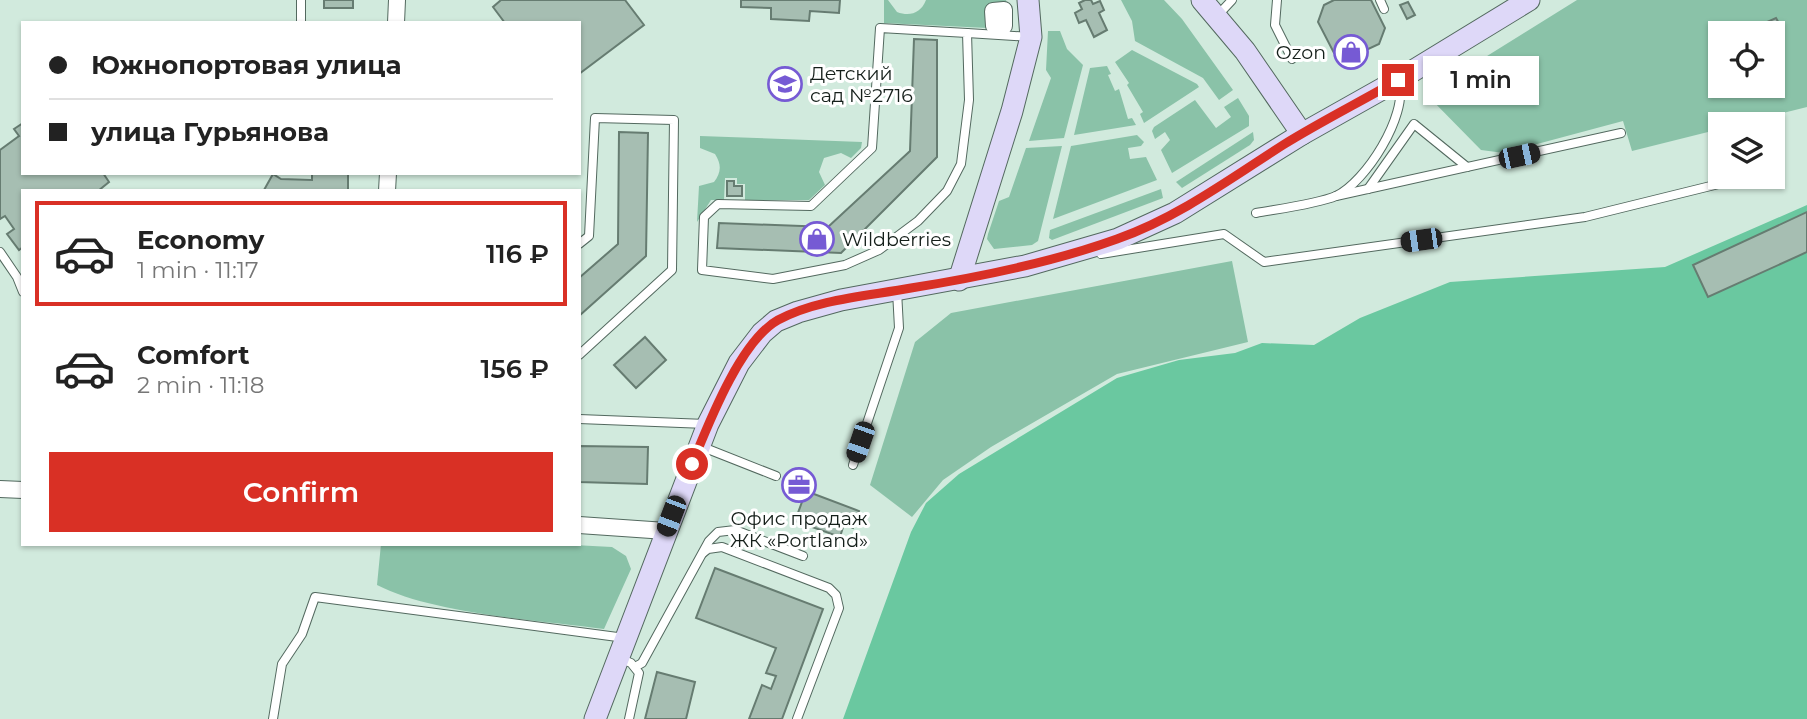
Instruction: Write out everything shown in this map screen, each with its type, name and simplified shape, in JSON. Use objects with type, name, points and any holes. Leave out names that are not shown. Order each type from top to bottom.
[{"type":"main road","points":[[959,280],[1012,111],[1031,37],[1028,0]]},
{"type":"main road","points":[[1202,0],[1245,51],[1302,134]]},
{"type":"main road","points":[[595,719],[626,654],[666,531],[708,425],[739,363],[761,333],[776,321],[797,312],[841,300],[1025,266],[1118,239],[1175,213],[1302,134],[1398,80],[1529,0]]},
{"type":"street","points":[[396,21],[397,0]]},
{"type":"street","points":[[0,489],[21,490]]},
{"type":"street","points":[[581,524],[666,531]]},
{"type":"lane","points":[[301,0],[301,21]]},
{"type":"lane","points":[[1216,17],[1232,0]]},
{"type":"lane","points":[[1277,0],[1275,25],[1292,59]]},
{"type":"lane","points":[[967,33],[970,100],[961,164],[947,191],[918,221],[879,250],[845,265],[772,279],[702,270],[704,217],[718,204],[811,206],[872,148],[880,28],[967,33],[1031,37]]},
{"type":"lane","points":[[1336,196],[1355,181],[1387,140],[1402,94],[1398,80]]},
{"type":"lane","points":[[581,242],[589,236],[595,118],[674,120],[672,270],[581,353]]},
{"type":"lane","points":[[1368,189],[1413,124],[1467,167]]},
{"type":"lane","points":[[1256,213],[1622,133]]},
{"type":"lane","points":[[1025,266],[1224,234],[1264,262],[1585,217],[1708,187]]},
{"type":"lane","points":[[0,252],[21,287]]},
{"type":"lane","points":[[853,465],[899,328],[897,291]]},
{"type":"lane","points":[[581,419],[708,425]]},
{"type":"lane","points":[[700,446],[776,475]]},
{"type":"lane","points":[[273,719],[282,664],[302,634],[315,597],[626,654],[642,663],[712,536],[730,529],[803,556]]},
{"type":"lane","points":[[703,553],[722,547],[830,588],[836,595],[839,608],[797,719]]},
{"type":"lane","points":[[626,654],[640,679],[629,719]]},
{"type":"shaded area","points":[[884,0],[888,0],[897,12],[906,14],[918,11],[926,0],[1006,0],[1009,9],[1008,29],[884,23]]},
{"type":"shaded area","points":[[1121,0],[1164,0],[1182,19],[1233,90],[1219,100],[1203,78],[1135,41],[1132,21]]},
{"type":"shaded area","points":[[1577,0],[1807,0],[1807,107],[1785,112],[1708,112],[1708,132],[1632,151],[1623,121],[1504,153],[1481,150],[1426,94]]},
{"type":"shaded area","points":[[1048,31],[1060,31],[1067,49],[1083,65],[1064,138],[1029,141],[1051,78],[1046,70]]},
{"type":"shaded area","points":[[1132,50],[1199,87],[1144,123],[1140,114],[1143,112],[1115,62]]},
{"type":"shaded area","points":[[1107,66],[1115,91],[1119,89],[1128,119],[1132,118],[1136,125],[1074,135],[1090,68]]},
{"type":"shaded area","points":[[1238,98],[1249,116],[1249,126],[1172,173],[1161,150],[1170,140],[1165,132],[1155,139],[1152,131],[1154,127],[1195,100],[1216,128],[1231,117],[1224,107]]},
{"type":"shaded area","points":[[1253,132],[1254,140],[1250,145],[1182,188],[1176,182]]},
{"type":"shaded area","points":[[1137,135],[1144,142],[1141,146],[1128,148],[1130,159],[1146,157],[1157,180],[1053,219],[1071,146]]},
{"type":"shaded area","points":[[700,136],[862,142],[861,148],[851,158],[841,153],[824,158],[819,172],[825,185],[809,200],[745,200],[745,184],[737,184],[737,178],[725,178],[724,200],[711,200],[697,222],[699,186],[714,182],[720,169],[715,154],[700,148]]},
{"type":"shaded area","points":[[1062,146],[1038,241],[1032,245],[994,249],[987,239],[988,234],[999,201],[1009,197],[1026,148]]},
{"type":"shaded area","points":[[1161,189],[1163,198],[1052,240],[1049,238],[1050,230]]},
{"type":"shaded area","points":[[1807,205],[1807,719],[843,719],[911,532],[926,503],[959,474],[1117,378],[1179,360],[1235,353],[1262,343],[1314,345],[1360,318],[1450,282],[1665,267]]},
{"type":"shaded area","points":[[1232,261],[1248,342],[1117,374],[991,447],[943,480],[912,517],[870,485],[915,342],[951,313]]},
{"type":"shaded area","points":[[381,546],[612,547],[626,556],[631,569],[604,629],[456,609],[400,595],[377,585]]},
{"type":"building","points":[[324,0],[353,0],[353,8],[324,8]]},
{"type":"building","points":[[501,0],[625,0],[644,25],[581,72],[581,21],[504,21],[493,7]]},
{"type":"building","points":[[741,0],[840,0],[839,13],[810,11],[809,21],[771,19],[771,8],[741,7]]},
{"type":"building","points":[[1091,0],[1093,4],[1100,1],[1104,10],[1099,13],[1107,30],[1094,37],[1086,20],[1079,23],[1075,13],[1082,9],[1079,3]]},
{"type":"building","points":[[1334,0],[1371,0],[1385,28],[1379,44],[1349,58],[1334,53],[1318,22],[1324,5]]},
{"type":"building","points":[[1408,2],[1415,15],[1407,19],[1400,5]]},
{"type":"building","points":[[914,39],[937,40],[937,157],[841,253],[717,248],[719,223],[828,227],[910,151]]},
{"type":"building","points":[[21,124],[21,175],[104,175],[109,182],[100,189],[21,189],[19,250],[7,234],[14,229],[5,216],[0,219],[0,150],[19,136],[14,129]]},
{"type":"building","points":[[619,132],[648,133],[646,256],[581,314],[581,276],[618,244]]},
{"type":"building","points":[[272,175],[281,179],[312,180],[312,175],[348,175],[348,189],[265,189]]},
{"type":"building","points":[[727,181],[734,181],[734,186],[742,186],[742,196],[727,196]]},
{"type":"building","points":[[1807,212],[1807,252],[1708,297],[1693,265]]},
{"type":"building","points":[[645,337],[666,360],[636,388],[614,365]]},
{"type":"building","points":[[581,446],[648,447],[647,484],[581,482]]},
{"type":"building","points":[[806,491],[859,511],[853,528],[844,524],[840,537],[795,521]]},
{"type":"building","points":[[715,568],[823,609],[782,719],[749,719],[762,685],[771,689],[776,676],[766,673],[776,648],[696,618]]},
{"type":"building","points":[[657,672],[695,682],[686,719],[645,719]]},
{"type":"place","name":"Ozon","points":[[1351,52]]},
{"type":"place","name":"Детский сад №2716","points":[[785,84]]},
{"type":"place","name":"Wildberries","points":[[817,239]]},
{"type":"place","name":"Офис продаж ЖК «Portland»","points":[[799,485]]},
{"type":"route","points":[[692,464],[739,363],[761,333],[776,321],[797,312],[841,300],[1025,266],[1118,239],[1175,213],[1302,134],[1398,80]]}]
